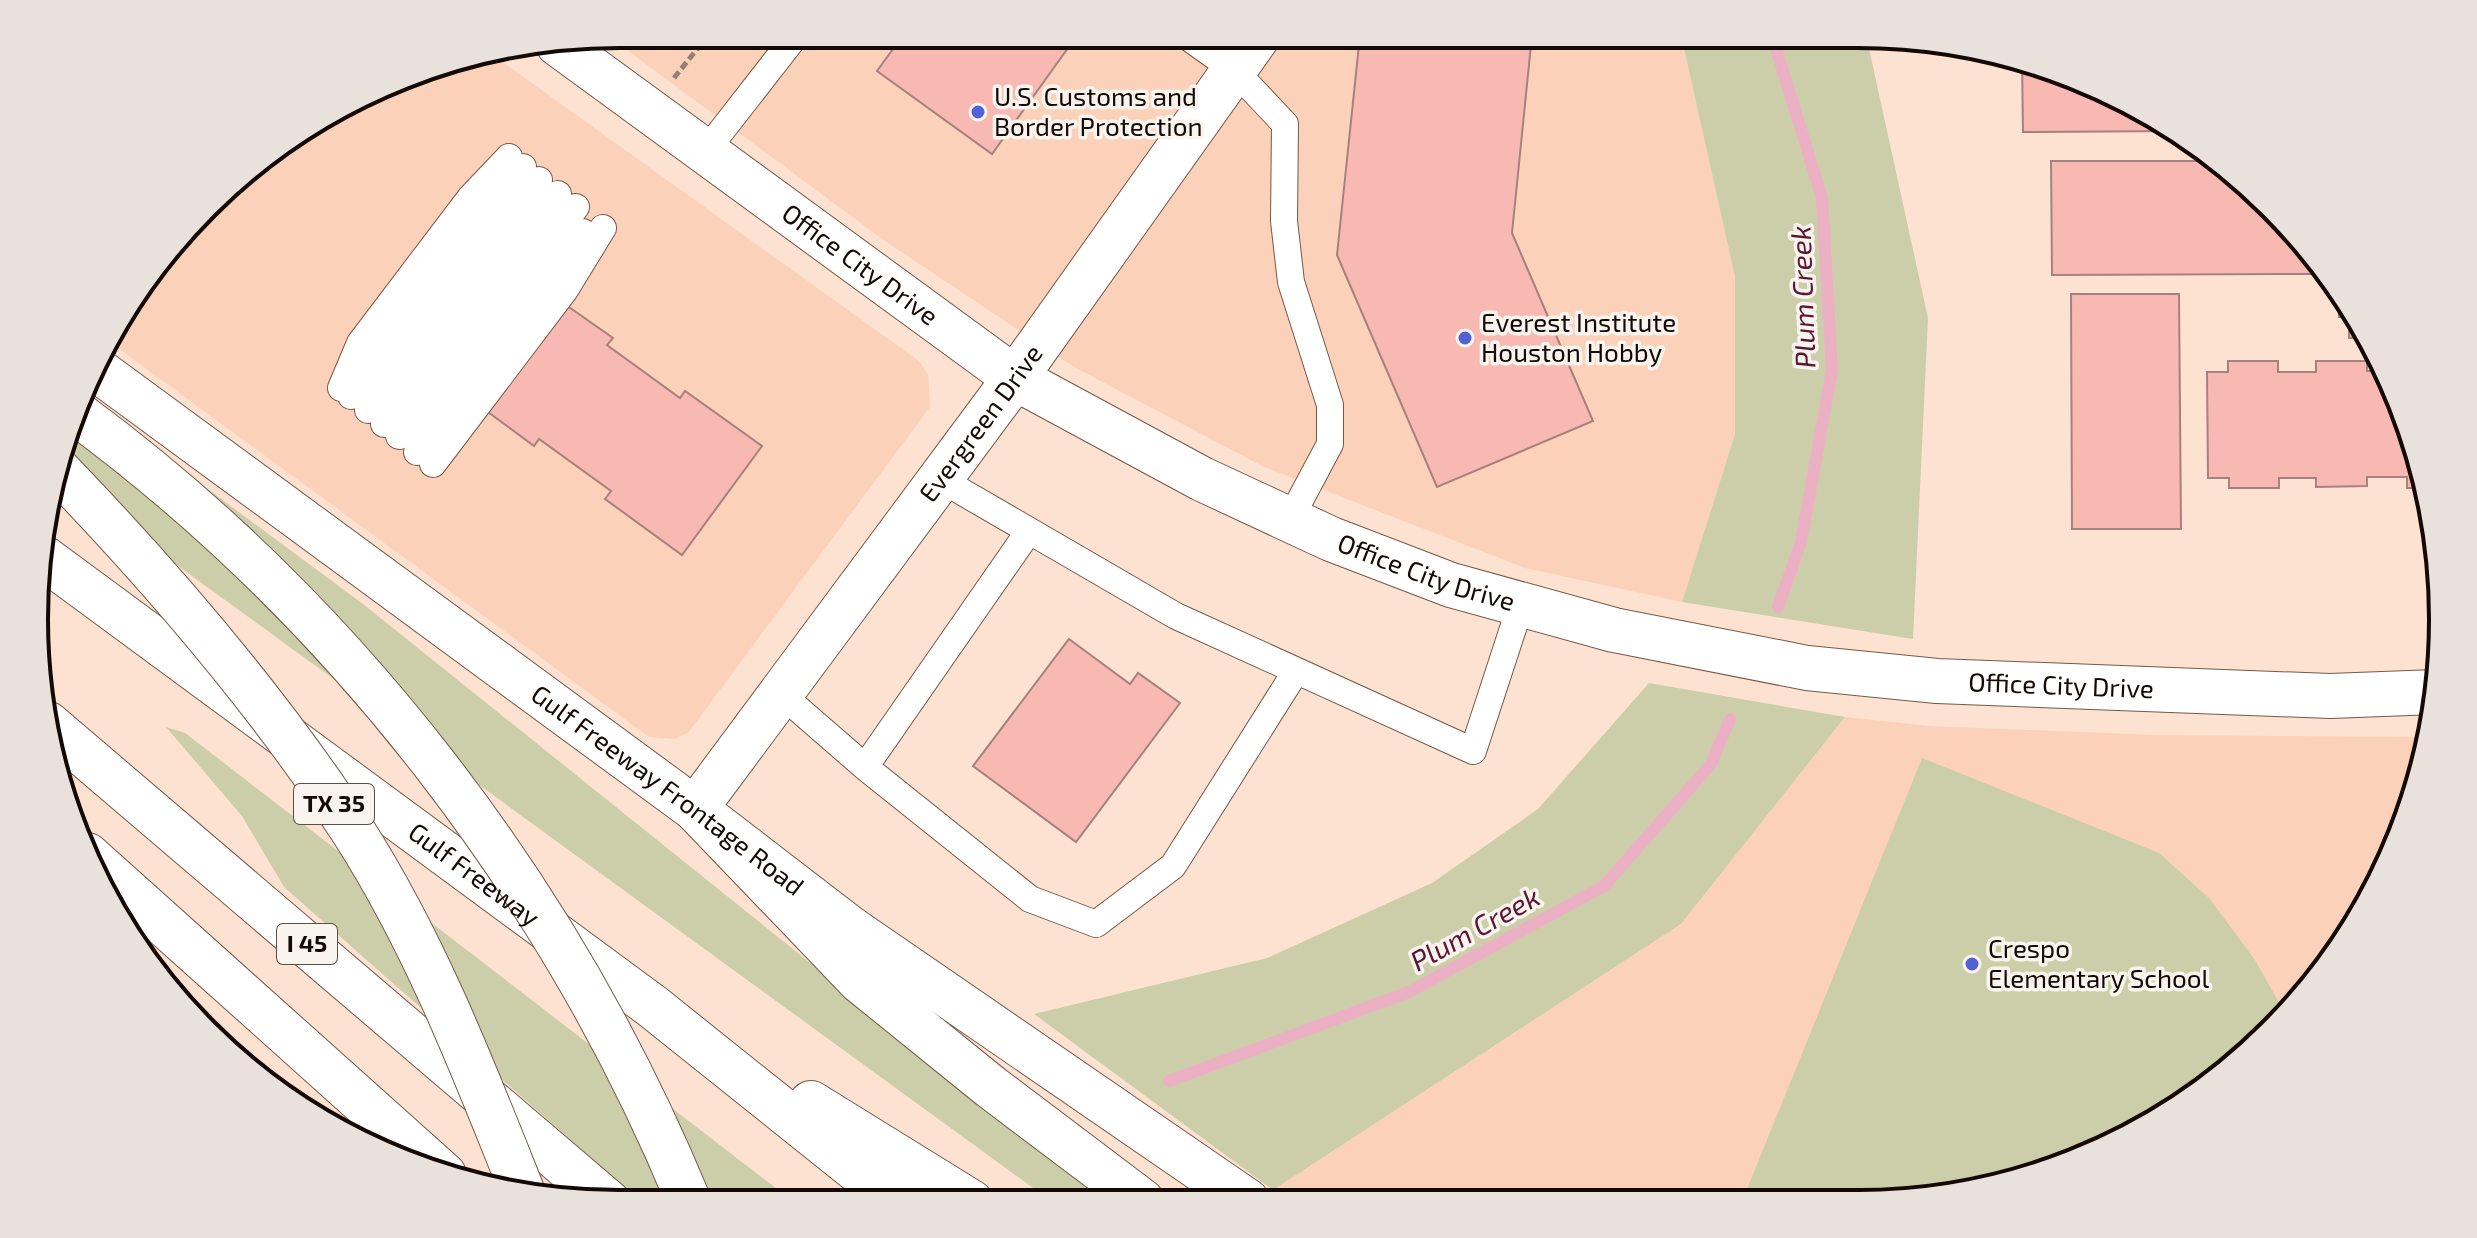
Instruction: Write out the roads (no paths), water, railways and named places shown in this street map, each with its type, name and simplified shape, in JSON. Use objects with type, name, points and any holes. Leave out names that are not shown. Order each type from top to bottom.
[{"type":"main road","name":"Evergreen Drive","points":[[695,809],[1015,378],[1250,48]]},
{"type":"main road","name":"Office City Drive","points":[[567,51],[1015,378],[1202,479],[1451,585],[1614,630],[1792,665],[1908,678],[2330,696],[2424,692]]},
{"type":"main road","name":"Gulf Freeway Frontage Road","points":[[103,374],[695,809],[851,929],[1231,1190]]},
{"type":"main road","points":[[84,419],[217,529],[330,639],[399,721],[530,898],[627,1066],[684,1190]]},
{"type":"main road","name":"TX 35","points":[[66,478],[126,540],[246,682],[354,834],[438,990],[518,1181]]},
{"type":"main road","name":"Gulf Freeway","points":[[51,563],[652,1006],[882,1190]]},
{"type":"main road","name":"I 45","points":[[60,734],[594,1189]]},
{"type":"main road","points":[[695,809],[860,981],[991,1087],[1127,1190]]},
{"type":"main road","points":[[108,874],[422,1155]]},
{"type":"main road","points":[[652,1006],[951,1190]]},
{"type":"lane","points":[[705,152],[786,48]]},
{"type":"lane","points":[[1203,48],[1234,70],[1285,124],[1284,221],[1291,282],[1330,405],[1330,444],[1290,519]]},
{"type":"lane","points":[[385,424],[557,193]]},
{"type":"lane","points":[[385,424],[557,193]]},
{"type":"lane","points":[[385,424],[557,193]]},
{"type":"lane","points":[[940,479],[1176,616],[1473,751],[1521,604]]},
{"type":"lane","points":[[865,767],[1029,531]]},
{"type":"lane","points":[[781,694],[865,767],[1030,899],[1096,924],[1173,866],[1296,671]]},
{"type":"waterway","name":"Plum Creek","points":[[1776,48],[1822,198],[1832,370],[1801,542],[1778,607]]},
{"type":"waterway","name":"Plum Creek","points":[[1169,1081],[1409,992],[1604,886],[1711,764],[1730,719]]},
{"type":"place","name":"U.S. Customs and Border Protection","points":[[978,112]]},
{"type":"place","name":"Everest Institute Houston Hobby","points":[[1465,338]]},
{"type":"place","name":"Crespo Elementary School","points":[[1972,964]]}]
